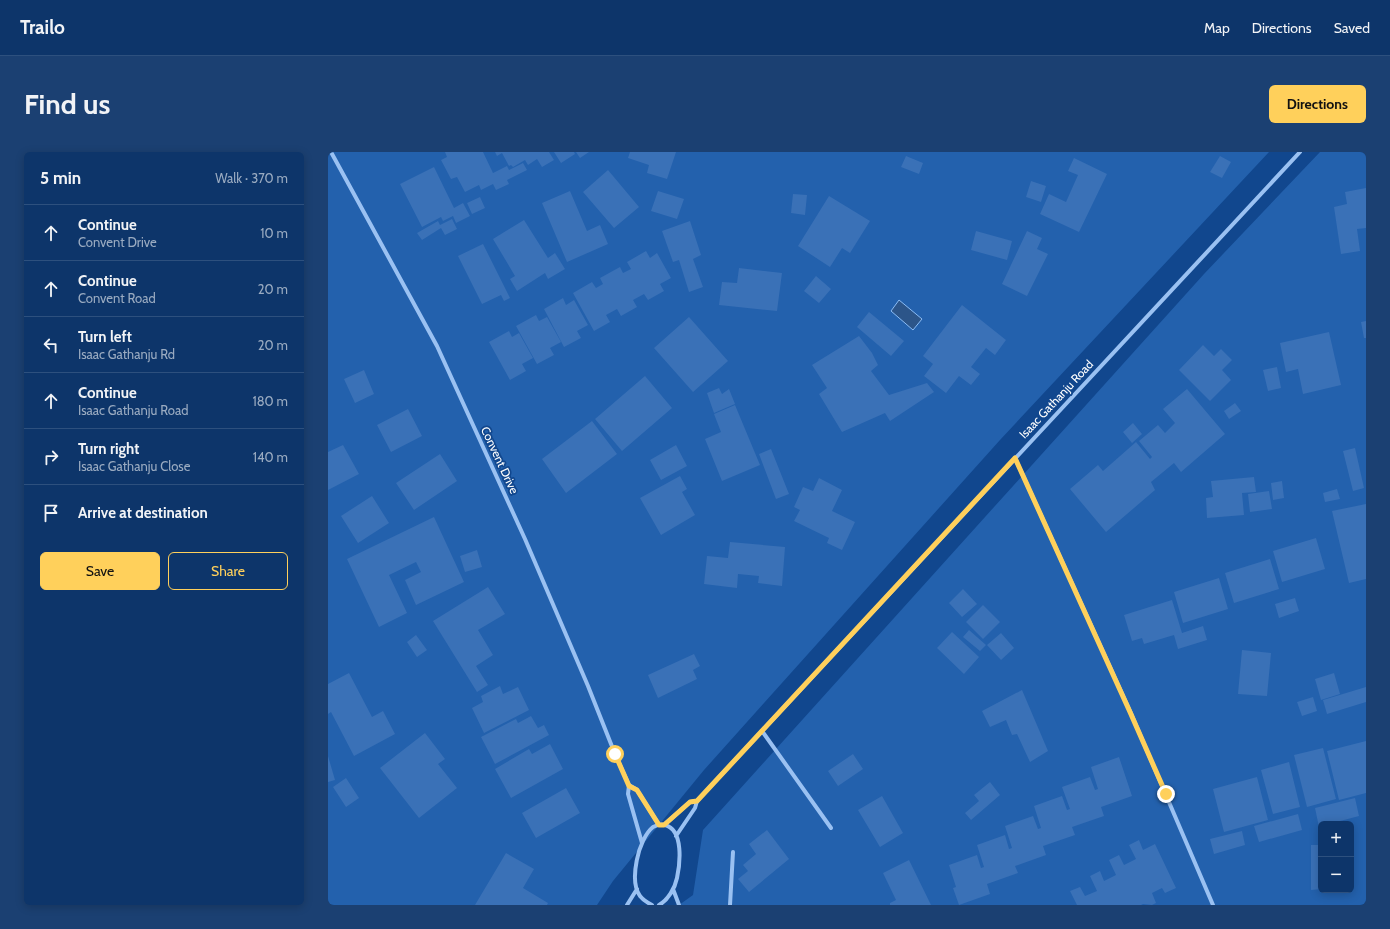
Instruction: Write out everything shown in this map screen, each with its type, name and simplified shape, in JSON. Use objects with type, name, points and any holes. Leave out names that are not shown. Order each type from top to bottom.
[{"type":"street","name":"Convent Drive","points":[[331,152],[437,346],[525,539],[629,786]]},
{"type":"street","name":"Isaac Gathanju Road","points":[[697,801],[1300,152]]},
{"type":"street","points":[[1015,458],[1130,712],[1213,905]]},
{"type":"street","points":[[762,731],[831,828]]},
{"type":"street","points":[[642,843],[628,794],[629,786],[637,790],[662,825]]},
{"type":"street","points":[[662,825],[690,802],[697,801],[696,808],[676,836]]},
{"type":"street","points":[[651,905],[644,901],[637,889],[636,868],[642,843],[654,827],[662,825],[669,826],[676,836],[680,852],[677,879],[668,898],[659,905]]},
{"type":"street","points":[[730,905],[733,852]]},
{"type":"street","points":[[627,905],[637,889]]},
{"type":"street","points":[[673,889],[679,905]]},
{"type":"shaded area","points":[[328,152],[1269,152],[1000,440],[704,770],[613,881],[597,905],[328,905]]},
{"type":"shaded area","points":[[1320,152],[1366,152],[1366,905],[679,905],[693,895],[703,830],[1204,274]]},
{"type":"shaded area","points":[[899,300],[922,319],[913,330],[891,311]]},
{"type":"building","points":[[445,152],[483,152],[493,173],[507,166],[509,170],[523,163],[527,170],[507,180],[509,184],[496,190],[493,184],[481,190],[479,185],[465,192],[457,177],[451,179],[441,160],[447,157]]},
{"type":"building","points":[[495,152],[549,152],[554,160],[542,167],[537,159],[528,165],[525,160],[513,167],[511,165],[509,166],[502,153],[497,156]]},
{"type":"building","points":[[554,152],[574,152],[575,154],[561,163]]},
{"type":"building","points":[[576,152],[589,152],[580,158]]},
{"type":"building","points":[[630,152],[676,152],[667,179],[647,173],[649,165],[628,158]]},
{"type":"building","points":[[906,156],[923,163],[919,174],[901,167]]},
{"type":"building","points":[[1220,156],[1231,162],[1222,178],[1210,172]]},
{"type":"building","points":[[1074,158],[1107,174],[1079,232],[1040,214],[1049,194],[1066,202],[1078,175],[1068,171]]},
{"type":"building","points":[[434,167],[454,208],[463,203],[470,216],[456,223],[453,216],[443,221],[441,217],[422,227],[400,184]]},
{"type":"building","points":[[608,170],[639,207],[614,228],[583,192]]},
{"type":"building","points":[[1031,181],[1046,186],[1041,202],[1026,197]]},
{"type":"building","points":[[1366,188],[1366,228],[1357,229],[1360,251],[1341,254],[1334,207],[1347,204],[1345,192]]},
{"type":"building","points":[[570,191],[587,231],[600,225],[608,244],[567,262],[542,203]]},
{"type":"building","points":[[658,191],[684,199],[677,219],[651,211]]},
{"type":"building","points":[[793,194],[807,195],[805,215],[791,213]]},
{"type":"building","points":[[829,196],[870,221],[850,253],[842,248],[830,267],[798,246]]},
{"type":"building","points":[[480,197],[485,208],[472,214],[467,203]]},
{"type":"building","points":[[452,219],[457,229],[445,235],[441,228],[422,240],[417,233],[438,221],[440,225]]},
{"type":"building","points":[[524,220],[548,258],[555,253],[565,269],[548,279],[545,273],[517,291],[510,279],[515,276],[493,239]]},
{"type":"building","points":[[690,221],[701,255],[693,259],[703,287],[689,292],[679,260],[673,262],[662,231]]},
{"type":"building","points":[[976,231],[1012,241],[1007,260],[971,250]]},
{"type":"building","points":[[1027,231],[1042,238],[1037,249],[1048,254],[1027,296],[1002,284]]},
{"type":"building","points":[[483,244],[510,298],[504,301],[501,295],[482,304],[458,256]]},
{"type":"building","points":[[646,251],[650,258],[657,253],[671,278],[660,284],[664,291],[648,300],[644,294],[633,300],[637,307],[621,316],[617,309],[606,315],[610,322],[594,331],[573,293],[592,282],[596,288],[603,284],[600,278],[620,267],[623,273],[631,269],[627,262]]},
{"type":"building","points":[[739,268],[782,273],[777,311],[719,305],[722,282],[737,283]]},
{"type":"building","points":[[816,276],[831,289],[819,303],[804,291]]},
{"type":"building","points":[[563,298],[566,305],[574,300],[588,325],[577,331],[581,338],[564,347],[544,309]]},
{"type":"building","points":[[962,305],[1006,340],[995,355],[986,348],[971,367],[980,374],[971,385],[959,376],[946,393],[924,376],[933,364],[923,356]]},
{"type":"building","points":[[869,312],[904,341],[891,356],[857,327]]},
{"type":"building","points":[[536,315],[539,321],[547,317],[561,342],[550,348],[554,355],[537,364],[516,326]]},
{"type":"building","points":[[689,317],[728,361],[693,392],[654,348]]},
{"type":"building","points":[[1366,321],[1366,338],[1364,338],[1361,322]]},
{"type":"building","points":[[509,331],[512,337],[519,333],[533,358],[522,364],[526,371],[510,380],[489,342]]},
{"type":"building","points":[[1329,332],[1341,385],[1303,394],[1298,369],[1286,372],[1280,343]]},
{"type":"building","points":[[859,336],[872,353],[878,365],[871,371],[889,395],[927,383],[934,392],[890,421],[885,413],[842,432],[819,394],[827,388],[812,365]]},
{"type":"building","points":[[1203,345],[1214,356],[1221,349],[1232,360],[1222,370],[1231,380],[1210,401],[1179,370]]},
{"type":"building","points":[[1277,367],[1281,388],[1268,391],[1263,370]]},
{"type":"building","points":[[364,370],[374,394],[355,403],[344,379]]},
{"type":"building","points":[[645,376],[672,408],[622,451],[595,419]]},
{"type":"building","points":[[719,388],[722,394],[729,389],[735,404],[714,413],[707,393]]},
{"type":"building","points":[[1187,389],[1225,434],[1181,472],[1174,463],[1151,482],[1155,490],[1106,532],[1070,489],[1098,465],[1103,471],[1136,442],[1150,459],[1152,457],[1139,441],[1158,425],[1165,433],[1175,423],[1163,409]]},
{"type":"building","points":[[1235,403],[1241,411],[1229,419],[1224,411]]},
{"type":"building","points":[[735,405],[760,465],[722,481],[705,439],[721,432],[714,414]]},
{"type":"building","points":[[408,409],[422,436],[391,452],[377,425]]},
{"type":"building","points":[[592,421],[617,454],[566,493],[542,459]]},
{"type":"building","points":[[1133,423],[1142,434],[1132,443],[1123,432]]},
{"type":"building","points":[[343,445],[359,474],[328,490],[328,452]]},
{"type":"building","points":[[676,445],[687,466],[661,480],[650,460]]},
{"type":"building","points":[[1355,448],[1364,488],[1353,491],[1343,451]]},
{"type":"building","points":[[771,449],[789,494],[776,499],[759,454]]},
{"type":"building","points":[[440,454],[457,481],[414,510],[396,483]]},
{"type":"building","points":[[680,476],[687,489],[682,492],[695,515],[661,535],[640,498]]},
{"type":"building","points":[[1254,477],[1256,492],[1242,493],[1244,515],[1207,518],[1206,498],[1213,497],[1211,481]]},
{"type":"building","points":[[819,478],[842,490],[832,511],[855,522],[842,550],[827,543],[829,538],[794,521],[800,510],[794,507],[803,487],[813,491]]},
{"type":"building","points":[[1282,481],[1284,498],[1273,500],[1271,483]]},
{"type":"building","points":[[1337,489],[1340,499],[1325,502],[1323,493]]},
{"type":"building","points":[[1269,491],[1272,509],[1250,512],[1248,494]]},
{"type":"building","points":[[372,496],[389,523],[358,543],[341,516]]},
{"type":"building","points":[[1366,504],[1366,579],[1349,583],[1332,511]]},
{"type":"building","points":[[434,517],[464,582],[416,605],[405,580],[421,572],[416,562],[389,575],[407,613],[379,627],[347,559]]},
{"type":"building","points":[[1316,538],[1325,569],[1282,582],[1273,551]]},
{"type":"building","points":[[730,542],[785,547],[782,586],[758,583],[759,576],[738,574],[737,588],[704,584],[707,556],[728,558]]},
{"type":"building","points":[[477,550],[482,567],[465,572],[460,556]]},
{"type":"building","points":[[1270,559],[1279,589],[1234,603],[1225,573]]},
{"type":"building","points":[[1219,578],[1228,609],[1183,623],[1174,592]]},
{"type":"building","points":[[488,587],[505,614],[478,630],[493,655],[476,666],[488,685],[477,692],[433,621]]},
{"type":"building","points":[[963,589],[977,604],[962,617],[949,603]]},
{"type":"building","points":[[1295,598],[1299,611],[1279,618],[1275,604]]},
{"type":"building","points":[[1172,600],[1182,633],[1203,626],[1207,640],[1178,649],[1174,635],[1144,644],[1142,638],[1132,641],[1124,615]]},
{"type":"building","points":[[983,605],[1000,622],[983,639],[966,622]]},
{"type":"building","points":[[969,630],[986,645],[980,651],[963,637]]},
{"type":"building","points":[[952,632],[979,657],[964,674],[937,648]]},
{"type":"building","points":[[1001,633],[1014,648],[1001,660],[987,645]]},
{"type":"building","points":[[416,635],[427,650],[417,657],[407,642]]},
{"type":"building","points":[[1242,650],[1271,653],[1267,696],[1238,694]]},
{"type":"building","points":[[694,654],[700,666],[693,670],[697,679],[658,698],[648,675]]},
{"type":"building","points":[[349,673],[372,717],[383,711],[395,734],[354,756],[331,712],[328,714],[328,684]]},
{"type":"building","points":[[1334,673],[1340,694],[1321,700],[1315,679]]},
{"type":"building","points":[[500,686],[503,694],[518,687],[529,710],[484,733],[472,708],[483,702],[481,696]]},
{"type":"building","points":[[1366,687],[1366,702],[1327,714],[1323,700]]},
{"type":"building","points":[[1022,690],[1048,751],[1030,762],[1017,734],[1012,735],[1006,720],[990,727],[982,711]]},
{"type":"building","points":[[1313,697],[1317,711],[1302,716],[1297,702]]},
{"type":"building","points":[[531,716],[538,728],[544,725],[549,735],[495,764],[481,737],[516,719],[518,723]]},
{"type":"building","points":[[425,733],[445,759],[438,764],[457,788],[419,818],[380,768]]},
{"type":"building","points":[[1366,741],[1366,793],[1339,800],[1327,751]]},
{"type":"building","points":[[550,744],[563,769],[511,798],[495,769],[529,749],[532,754]]},
{"type":"building","points":[[1323,748],[1336,799],[1307,807],[1294,755]]},
{"type":"building","points":[[853,754],[863,769],[838,786],[828,771]]},
{"type":"building","points":[[328,756],[335,780],[328,782]]},
{"type":"building","points":[[1119,757],[1132,796],[1101,807],[1104,816],[1072,827],[1075,835],[1043,846],[1046,855],[1015,866],[1018,873],[987,884],[990,894],[959,905],[953,888],[956,887],[949,865],[977,855],[981,868],[984,867],[977,845],[1005,835],[1009,849],[1012,848],[1005,826],[1033,816],[1038,829],[1041,828],[1034,806],[1062,796],[1067,810],[1070,809],[1062,787],[1090,777],[1095,790],[1098,789],[1091,767]]},
{"type":"building","points":[[1289,762],[1300,807],[1273,814],[1261,770]]},
{"type":"building","points":[[1257,777],[1268,820],[1224,832],[1213,789]]},
{"type":"building","points":[[346,778],[359,798],[346,807],[333,787]]},
{"type":"building","points":[[990,782],[1000,795],[971,820],[965,813],[979,801],[974,795]]},
{"type":"building","points":[[566,788],[580,813],[536,838],[522,813]]},
{"type":"building","points":[[882,796],[903,833],[880,847],[858,810]]},
{"type":"building","points":[[1355,798],[1359,816],[1340,821],[1318,821],[1318,822],[1315,808]]},
{"type":"building","points":[[1298,814],[1302,830],[1259,842],[1254,826]]},
{"type":"building","points":[[767,830],[789,859],[749,892],[738,879],[748,871],[743,865],[756,854],[749,844]]},
{"type":"building","points":[[1242,831],[1245,845],[1214,854],[1210,839]]},
{"type":"building","points":[[1139,840],[1143,850],[1155,844],[1176,888],[1165,893],[1162,888],[1152,893],[1156,903],[1152,905],[1077,905],[1070,891],[1080,887],[1085,896],[1097,891],[1090,876],[1100,871],[1104,881],[1116,875],[1109,860],[1119,855],[1124,865],[1136,859],[1129,845]]},
{"type":"building","points":[[1311,845],[1318,845],[1318,889],[1311,890]]},
{"type":"building","points":[[506,853],[534,869],[523,888],[548,903],[547,905],[475,905]]},
{"type":"building","points":[[909,860],[931,905],[890,905],[890,903],[896,900],[883,873]]},
{"type":"route","points":[[615,754],[629,786],[637,790],[659,825],[664,825],[690,802],[697,801],[1015,458],[1166,794]]}]
